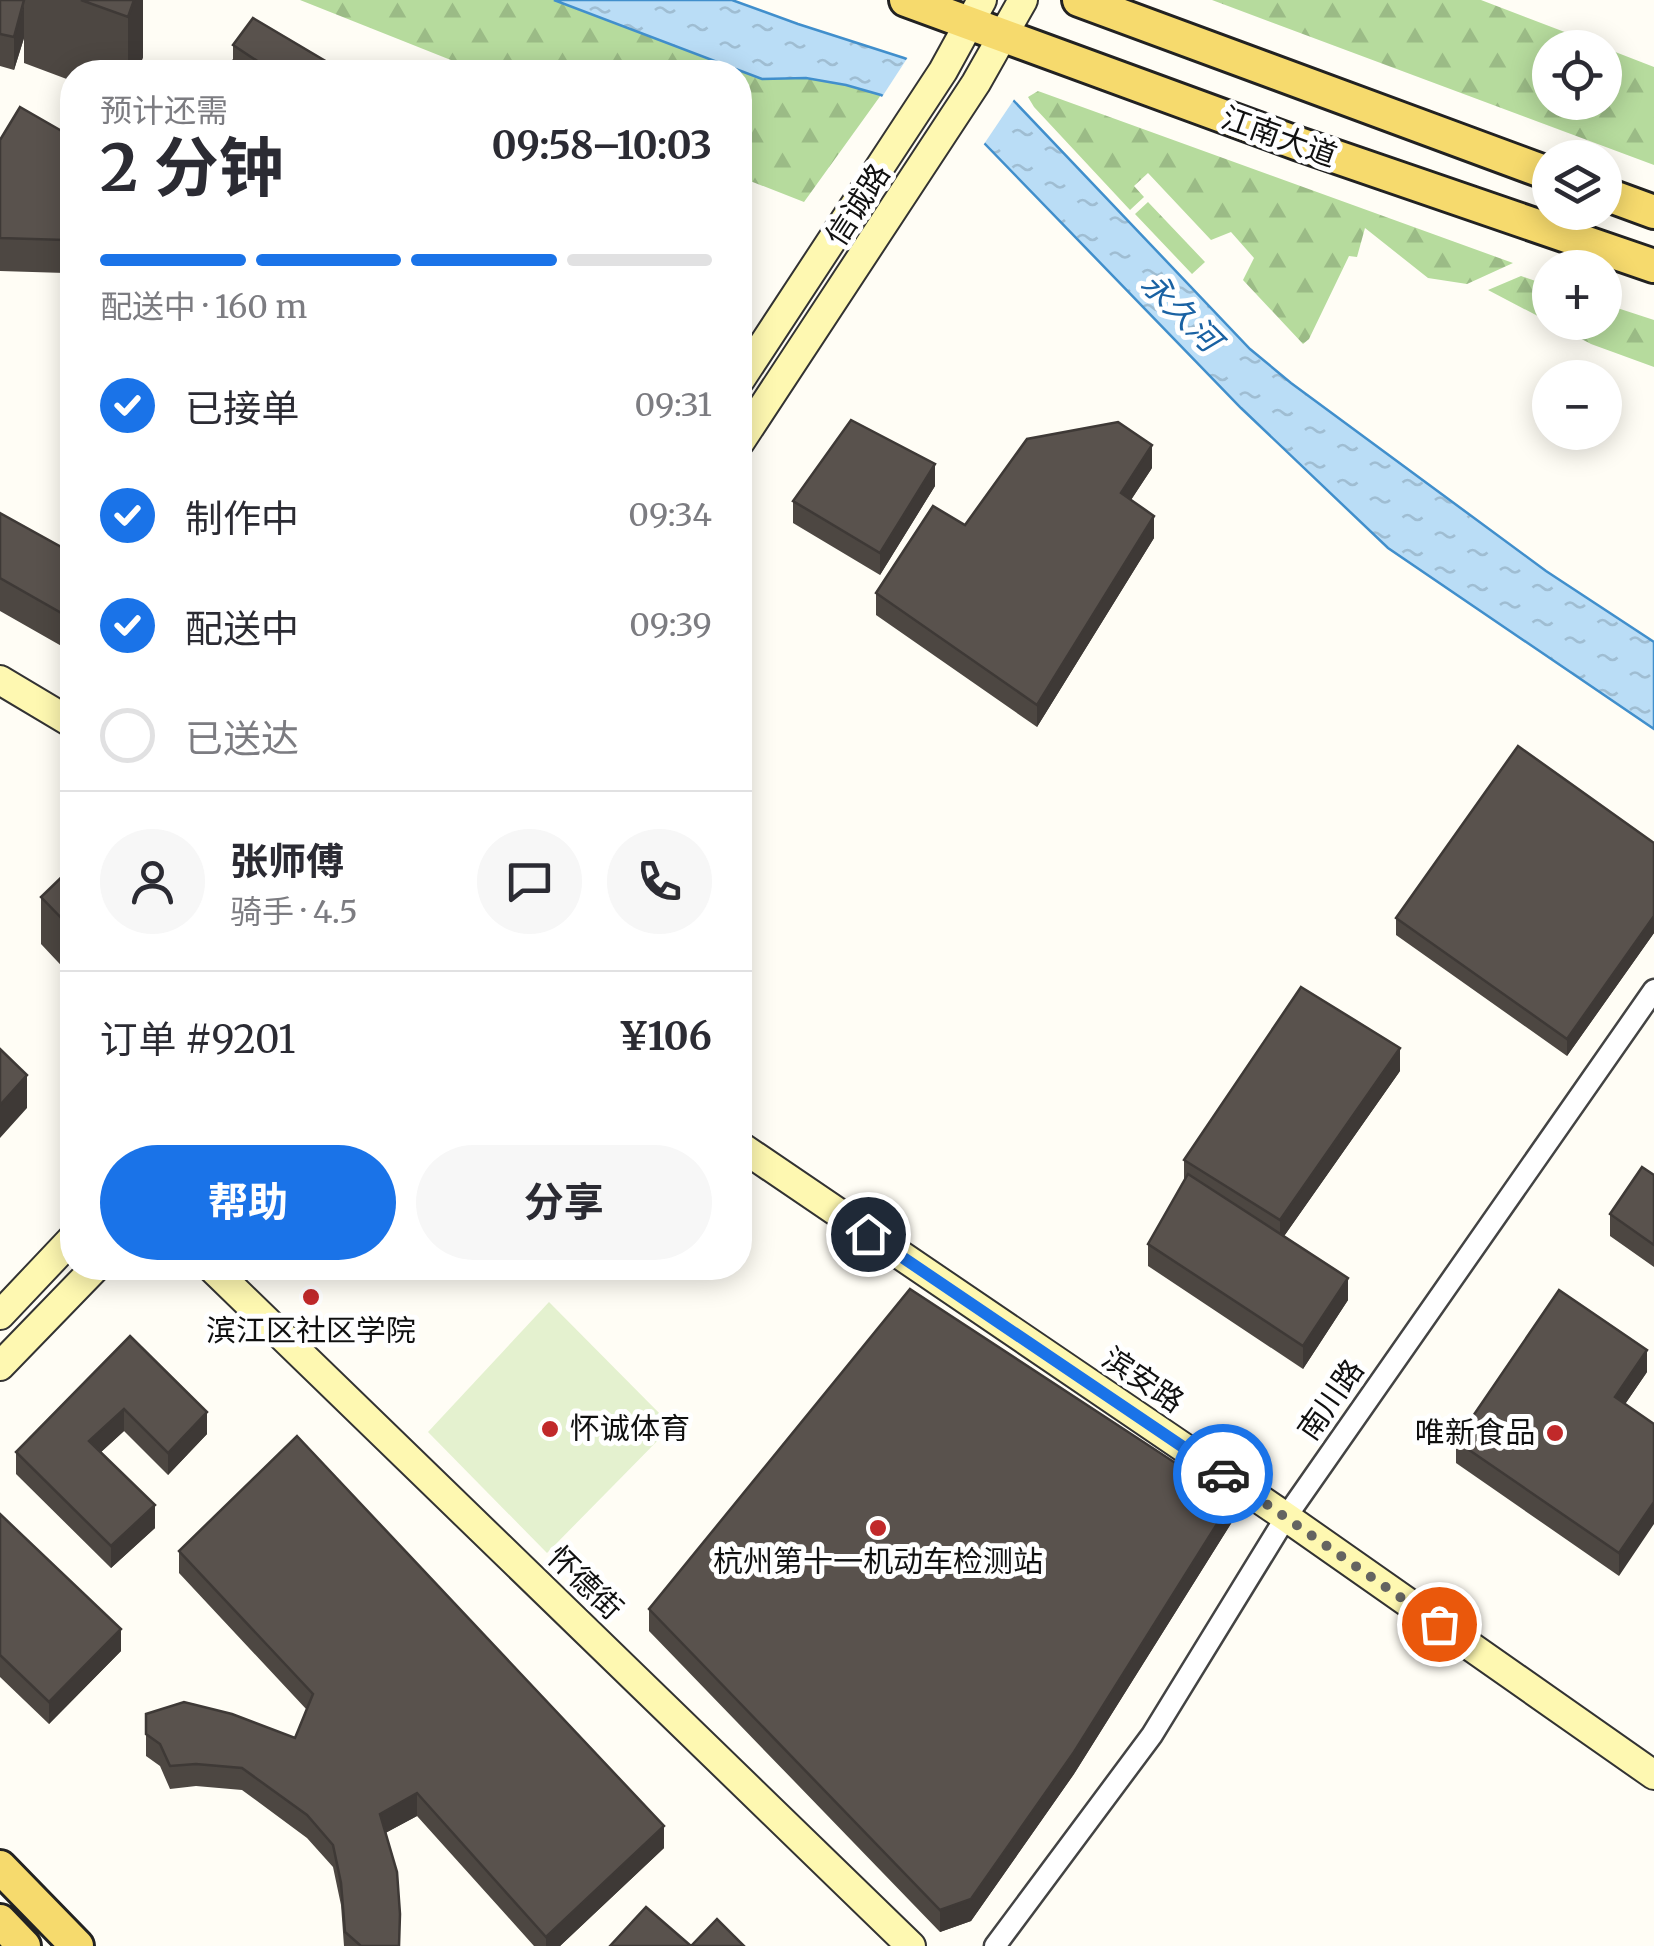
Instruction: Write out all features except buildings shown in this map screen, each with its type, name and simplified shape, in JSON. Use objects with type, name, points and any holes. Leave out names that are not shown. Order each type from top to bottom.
[{"type":"main road","name":"江南大道","points":[[906,0],[976,12],[1002,37],[1654,266]]},
{"type":"main road","name":"江南大道","points":[[1079,0],[1532,167]]},
{"type":"main road","points":[[1622,200],[1654,212]]},
{"type":"main road","points":[[0,1867],[77,1946]]},
{"type":"main road","points":[[0,1921],[24,1946]]},
{"type":"street","name":"信诚路","points":[[752,424],[976,84],[1023,0]]},
{"type":"street","name":"信诚路","points":[[752,362],[943,71],[976,12]]},
{"type":"street","points":[[0,680],[60,716]]},
{"type":"street","name":"南川路","points":[[995,1946],[1152,1735],[1286,1516],[1654,990]]},
{"type":"street","name":"滨安路","points":[[752,1154],[1286,1516],[1654,1775]]},
{"type":"street","points":[[0,1315],[60,1252]]},
{"type":"street","points":[[0,1366],[83,1280]]},
{"type":"street","name":"怀德街","points":[[224,1280],[912,1946]]},
{"type":"green space","points":[[300,0],[554,0],[712,60],[451,60]]},
{"type":"green space","points":[[1212,0],[1481,0],[1560,30],[1532,30],[1532,119]]},
{"type":"green space","points":[[1622,55],[1654,67],[1654,165],[1622,153],[1622,140],[1587,140],[1533,120],[1622,120]]},
{"type":"green space","points":[[752,75],[762,79],[806,78],[881,95],[804,202],[752,182]]},
{"type":"green space","points":[[1038,91],[1513,263],[1467,284],[1428,278],[1365,228],[1357,257],[1349,256],[1309,339],[1303,344],[1243,280],[1254,258],[1231,232],[1211,240],[1148,173],[1134,186],[1144,197],[1130,210],[1034,107],[1028,97]]},
{"type":"green space","points":[[1148,202],[1205,262],[1192,274],[1135,214]]},
{"type":"green space","points":[[1521,276],[1532,280],[1532,313],[1488,290]]},
{"type":"green space","points":[[1622,310],[1654,320],[1654,367],[1583,340],[1622,340]]},
{"type":"green space","name":"怀诚体育","points":[[549,1302],[672,1426],[547,1553],[428,1432]]},
{"type":"water","name":"永久河","points":[[554,0],[732,0],[904,58],[1013,100],[1250,349],[1546,571],[1654,642],[1654,729],[1388,548],[1241,408],[984,143],[881,95],[806,78],[762,79],[752,75],[752,60],[712,60]]},
{"type":"pier","points":[[908,57],[1015,98],[982,147],[880,100]]},
{"type":"way so far","points":[[1223,1474],[1439,1624]]},
{"type":"place","name":"滨江区社区学院","points":[[311,1297]]},
{"type":"place","name":"怀诚体育","points":[[550,1429]]},
{"type":"place","name":"唯新食品","points":[[1555,1433]]},
{"type":"place","name":"杭州第十一机动车检测站","points":[[878,1528]]},
{"type":"route","points":[[868,1234],[1223,1474]]}]
